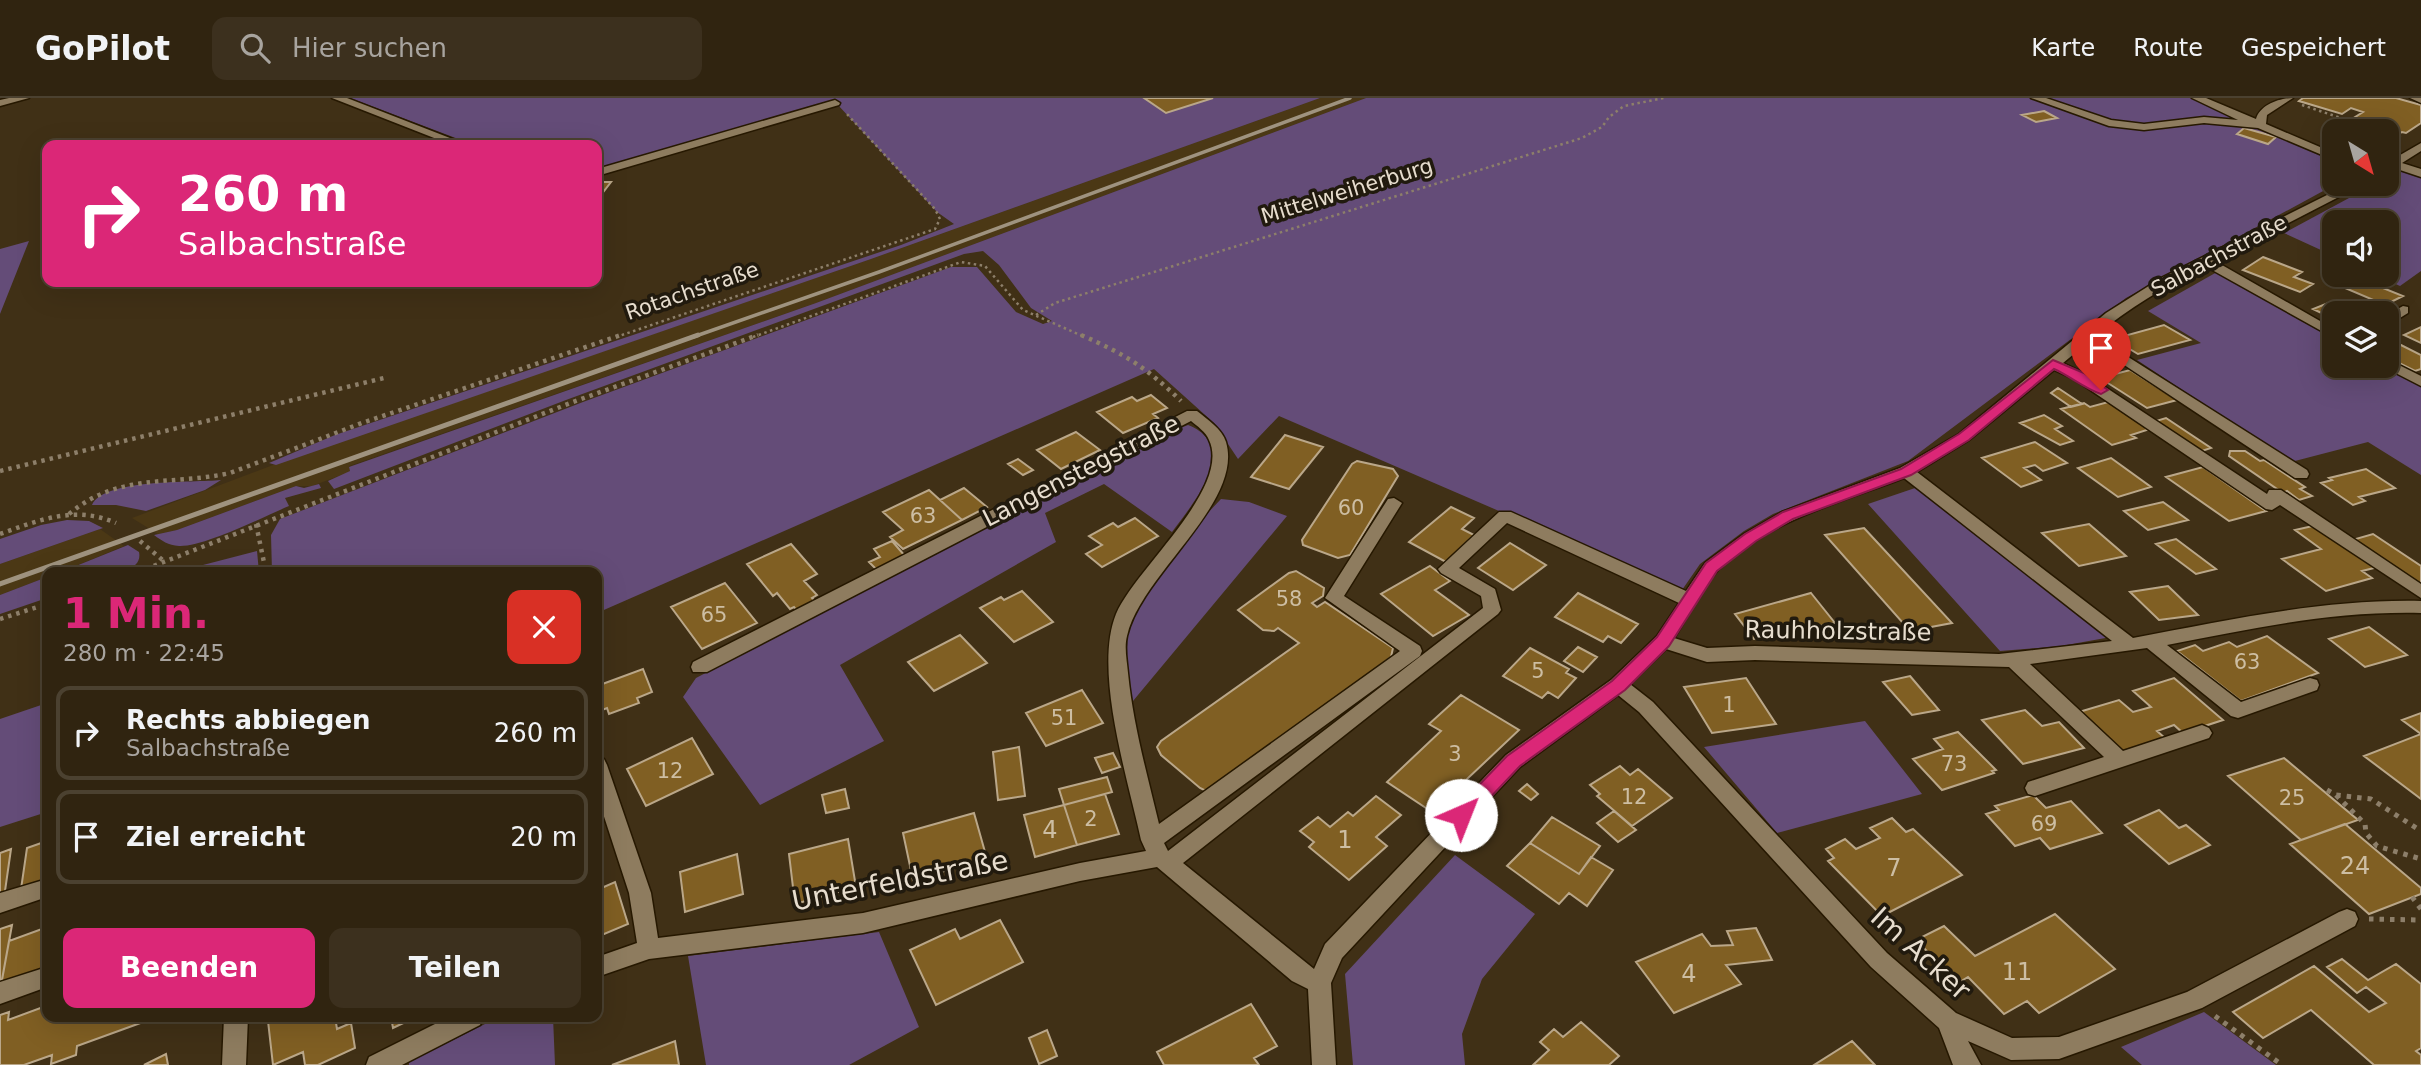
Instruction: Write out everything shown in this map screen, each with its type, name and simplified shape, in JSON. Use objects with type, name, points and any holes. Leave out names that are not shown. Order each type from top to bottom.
[{"type":"street","points":[[0,103],[24,98]]},
{"type":"street","points":[[337,98],[449,140]]},
{"type":"street","points":[[2036,98],[2109,123],[2144,127],[2204,120],[2260,125]]},
{"type":"street","points":[[2197,98],[2322,152]]},
{"type":"street","points":[[2415,98],[2421,100]]},
{"type":"street","points":[[2260,125],[2262,114],[2285,100]]},
{"type":"street","points":[[602,172],[835,103]]},
{"type":"street","points":[[2399,158],[2416,143]]},
{"type":"street","points":[[2399,168],[2421,173]]},
{"type":"street","name":"Salbachstraße","points":[[1319,983],[1334,951],[1514,761],[1618,685],[1663,641],[1711,567],[1750,538],[1788,516],[1906,472],[1964,437],[2111,316],[2168,280],[2334,196]]},
{"type":"street","points":[[2205,261],[2322,327]]},
{"type":"street","points":[[2399,313],[2403,310]]},
{"type":"street","points":[[2086,337],[2102,344],[2301,474]]},
{"type":"street","points":[[2053,364],[2080,376],[2421,592]]},
{"type":"street","points":[[2399,370],[2421,382]]},
{"type":"street","name":"Langenstegstraße","points":[[700,667],[1192,414],[1217,440],[1221,469],[1206,500],[1184,533],[1146,576],[1127,606],[1117,636],[1119,688],[1160,853]]},
{"type":"street","points":[[1906,472],[2130,645]]},
{"type":"street","points":[[1160,853],[1413,651],[1334,598],[1394,503]]},
{"type":"street","points":[[1160,853],[1492,610],[1489,593],[1447,569],[1505,516],[1689,600]]},
{"type":"street","name":"Rauhholzstraße","points":[[1663,641],[1707,655],[1886,652],[2014,660],[2151,642],[2305,612],[2370,606],[2421,607]]},
{"type":"street","points":[[2151,642],[2238,711],[2310,685]]},
{"type":"street","points":[[2014,660],[2120,760]]},
{"type":"street","name":"Im Acker","points":[[1618,685],[1646,707],[1879,960],[1948,1021],[2011,1049],[2059,1048],[2194,1000],[2347,919]]},
{"type":"street","points":[[2035,788],[2202,733]]},
{"type":"street","points":[[602,780],[640,893],[649,949]]},
{"type":"street","points":[[1160,853],[1300,974],[1319,983],[1324,1065]]},
{"type":"street","name":"Unterfeldstraße","points":[[602,965],[649,949],[863,923],[1160,853]]},
{"type":"street","points":[[0,902],[42,889]]},
{"type":"street","points":[[0,993],[42,978]]},
{"type":"street","points":[[1948,1021],[1961,1056],[1969,1065]]},
{"type":"street","points":[[234,1065],[236,1022]]},
{"type":"street","points":[[378,1065],[462,1022]]},
{"type":"path","name":"Mittelweiherburg","points":[[1035,315],[1055,303],[1583,138],[1602,127],[1609,117],[1623,106],[1664,98]]},
{"type":"path","points":[[2285,100],[2344,119]]},
{"type":"path","name":"Rotachstraße","points":[[69,514],[90,497],[117,487],[157,480],[209,478],[230,473],[362,423],[935,229],[940,219],[935,209],[864,130],[835,103]]},
{"type":"path","points":[[2399,137],[2416,143]]},
{"type":"path","points":[[152,567],[573,402],[949,264],[972,262],[985,266],[1023,310],[1122,353],[1152,372],[1192,414]]},
{"type":"path","points":[[0,471],[384,378]]},
{"type":"path","points":[[0,534],[44,519],[69,514],[98,516],[116,523]]},
{"type":"path","points":[[256,524],[265,567]]},
{"type":"path","points":[[140,541],[165,562]]},
{"type":"path","points":[[0,619],[42,606]]},
{"type":"path","points":[[2327,790],[2336,795],[2365,824],[2364,830],[2371,842],[2394,854],[2421,859]]},
{"type":"path","points":[[2336,795],[2371,799],[2421,831]]},
{"type":"path","points":[[2412,897],[2421,909]]},
{"type":"path","points":[[2347,919],[2421,920]]},
{"type":"path","points":[[2194,1000],[2282,1065]]},
{"type":"shaded area","points":[[350,98],[1320,98],[871,259],[276,465],[269,463],[335,435],[901,245],[954,224],[937,212],[838,105],[634,166],[602,172],[602,140],[461,140]]},
{"type":"shaded area","points":[[1320,98],[1366,98],[816,303],[349,466],[350,471],[347,473],[312,486],[296,486],[177,530],[158,534],[132,518],[281,462],[871,259]]},
{"type":"shaded area","points":[[1366,98],[2192,98],[2322,153],[2322,192],[2126,298],[1908,461],[1773,514],[1744,531],[1700,564],[1682,590],[1279,416],[1238,459],[1214,423],[1154,369],[602,611],[602,567],[272,567],[271,535],[280,519],[583,402],[951,267],[977,267],[1016,312],[1043,324],[1052,321],[1031,308],[999,265],[983,251],[964,254],[566,400],[334,489],[328,481],[350,471],[349,467],[816,303]]},
{"type":"shaded area","points":[[2399,171],[2421,176],[2421,271],[2399,286],[2399,210],[2327,210],[2353,196],[2399,196]]},
{"type":"shaded area","points":[[2322,213],[2322,250],[2284,233]]},
{"type":"shaded area","points":[[29,241],[0,314],[0,249]]},
{"type":"shaded area","points":[[2217,272],[2322,330],[2322,378],[2399,378],[2399,374],[2421,386],[2421,475],[2368,442],[2291,462],[2137,360],[2201,343],[2148,311]]},
{"type":"shaded area","points":[[1188,425],[1204,435],[1211,447],[1212,461],[1200,492],[1172,532],[1104,484],[1045,513],[1056,542],[840,665],[884,741],[760,805],[683,697],[696,678],[1160,436]]},
{"type":"shaded area","points":[[221,480],[205,490],[146,511],[116,505],[92,505],[100,496],[131,486]]},
{"type":"shaded area","points":[[319,484],[321,488],[285,498],[289,506],[203,542],[179,546],[154,535],[177,530],[296,486],[304,488]]},
{"type":"shaded area","points":[[1918,487],[2111,637],[2061,646],[2000,651],[1868,504]]},
{"type":"shaded area","points":[[1221,499],[1249,502],[1287,516],[1133,701],[1126,675],[1128,622],[1159,574]]},
{"type":"shaded area","points":[[67,520],[89,521],[103,528],[0,564],[0,539],[41,525]]},
{"type":"shaded area","points":[[100,529],[124,546],[73,567],[42,567],[42,579],[0,595],[0,564]]},
{"type":"shaded area","points":[[128,545],[139,552],[138,561],[132,567],[73,567]]},
{"type":"shaded area","points":[[257,551],[259,567],[195,567]]},
{"type":"shaded area","points":[[42,579],[42,600],[0,614],[0,595]]},
{"type":"shaded area","points":[[42,705],[42,814],[0,827],[0,719]]},
{"type":"shaded area","points":[[1865,721],[1922,794],[1777,833],[1704,747]]},
{"type":"shaded area","points":[[1455,855],[1535,914],[1482,979],[1462,1034],[1465,1065],[1353,1065],[1345,974]]},
{"type":"shaded area","points":[[879,932],[919,1027],[849,1065],[706,1065],[688,956]]},
{"type":"shaded area","points":[[2204,1012],[2276,1065],[2142,1065],[2121,1047]]},
{"type":"shaded area","points":[[489,1022],[553,1022],[555,1065],[409,1065],[409,1062]]},
{"type":"building","points":[[1144,98],[1213,98],[1166,113]]},
{"type":"building","points":[[2303,98],[2396,98],[2421,105],[2421,123],[2406,133],[2399,134],[2399,119],[2352,119],[2363,112],[2351,108],[2342,114],[2299,101]]},
{"type":"building","points":[[2044,111],[2057,118],[2036,122],[2022,115]]},
{"type":"building","points":[[2244,128],[2276,137],[2268,144],[2237,134]]},
{"type":"building","points":[[602,182],[611,182],[602,194]]},
{"type":"building","points":[[2263,257],[2302,272],[2294,277],[2313,284],[2300,292],[2243,270]]},
{"type":"building","points":[[2380,287],[2403,296],[2393,301],[2376,301],[2345,288]]},
{"type":"building","points":[[2322,305],[2322,313],[2313,309]]},
{"type":"building","points":[[2164,325],[2190,340],[2138,354],[2113,339]]},
{"type":"building","points":[[2421,327],[2421,343],[2404,335]]},
{"type":"building","points":[[2399,344],[2421,355],[2421,369],[2415,371],[2399,363]]},
{"type":"building","points":[[2130,370],[2177,400],[2147,408],[2100,378]]},
{"type":"building","points":[[2058,388],[2082,404],[2071,407],[2051,393]]},
{"type":"building","points":[[1151,395],[1167,408],[1153,414],[1158,418],[1123,433],[1097,412],[1132,397],[1137,401]]},
{"type":"building","points":[[2112,401],[2150,429],[2131,435],[2136,438],[2112,445],[2061,409],[2084,403],[2090,407]]},
{"type":"building","points":[[2044,415],[2062,426],[2055,429],[2073,441],[2060,445],[2020,423]]},
{"type":"building","points":[[2166,418],[2211,448],[2202,451],[2156,421]]},
{"type":"building","points":[[1076,432],[1100,450],[1061,469],[1037,450]]},
{"type":"building","points":[[1285,435],[1323,447],[1289,489],[1251,477]]},
{"type":"building","points":[[2035,442],[2067,463],[2043,471],[2035,465],[2024,468],[2041,480],[2021,487],[1982,458]]},
{"type":"building","points":[[2230,451],[2245,451],[2260,461],[2264,460],[2305,487],[2300,489],[2312,496],[2299,500],[2287,491],[2283,493],[2229,456]]},
{"type":"building","points":[[2111,458],[2151,487],[2118,497],[2078,468]]},
{"type":"building","points":[[1018,459],[1033,470],[1023,475],[1008,464]]},
{"type":"building","points":[[1357,461],[1393,469],[1398,476],[1350,555],[1338,558],[1303,545],[1302,540],[1352,464]]},
{"type":"building","points":[[2203,467],[2266,511],[2229,521],[2166,477]]},
{"type":"building","points":[[2366,469],[2395,488],[2359,497],[2365,501],[2353,505],[2321,483],[2332,480],[2329,478]]},
{"type":"building","points":[[964,488],[987,507],[962,520],[940,500]]},
{"type":"building","points":[[929,490],[962,520],[903,549],[890,537],[903,530],[883,512]]},
{"type":"building","points":[[2163,502],[2188,520],[2148,530],[2124,511]]},
{"type":"building","points":[[1451,507],[1474,518],[1462,529],[1474,535],[1446,562],[1409,542]]},
{"type":"building","points":[[1135,518],[1158,536],[1102,567],[1086,554],[1102,545],[1089,536],[1113,523],[1118,527]]},
{"type":"building","points":[[2089,524],[2126,556],[2079,566],[2042,533]]},
{"type":"building","points":[[2317,525],[2378,567],[2362,571],[2372,578],[2326,591],[2282,559],[2321,549],[2295,530]]},
{"type":"building","points":[[1864,528],[1952,623],[1910,631],[1825,535]]},
{"type":"building","points":[[2373,534],[2421,566],[2421,586],[2352,540]]},
{"type":"building","points":[[2176,539],[2216,569],[2196,574],[2156,544]]},
{"type":"building","points":[[892,541],[905,556],[876,569],[869,562],[880,557],[874,549]]},
{"type":"building","points":[[1510,543],[1546,565],[1513,590],[1478,568]]},
{"type":"building","points":[[791,544],[817,574],[804,581],[817,595],[812,598],[816,602],[797,611],[794,607],[790,609],[777,593],[773,596],[747,564]]},
{"type":"building","points":[[1430,566],[1450,581],[1435,590],[1469,615],[1433,636],[1381,594]]},
{"type":"building","points":[[1296,571],[1324,588],[1323,596],[1312,603],[1317,607],[1325,602],[1393,648],[1391,657],[1218,788],[1208,792],[1161,755],[1157,747],[1161,741],[1299,643],[1278,628],[1274,631],[1263,630],[1238,610],[1289,573]]},
{"type":"building","points":[[725,583],[757,623],[702,649],[671,607]]},
{"type":"building","points":[[2168,586],[2198,615],[2159,620],[2130,592]]},
{"type":"building","points":[[1022,591],[1053,622],[1014,642],[980,608],[1001,597],[1004,600]]},
{"type":"building","points":[[1578,593],[1638,624],[1621,643],[1608,636],[1603,642],[1555,617]]},
{"type":"building","points":[[1811,593],[1835,623],[1754,639],[1735,614]]},
{"type":"building","points":[[2369,627],[2407,655],[2365,667],[2329,639]]},
{"type":"building","points":[[960,635],[987,663],[934,691],[908,662]]},
{"type":"building","points":[[2267,636],[2318,673],[2241,701],[2177,651],[2195,645],[2203,651],[2229,642],[2237,647]]},
{"type":"building","points":[[1578,647],[1597,657],[1583,672],[1564,661]]},
{"type":"building","points":[[1530,648],[1569,669],[1566,673],[1576,678],[1558,698],[1548,692],[1542,698],[1503,676]]},
{"type":"building","points":[[643,669],[652,692],[637,698],[639,703],[609,714],[607,708],[602,710],[602,684]]},
{"type":"building","points":[[1910,676],[1939,710],[1912,715],[1883,682]]},
{"type":"building","points":[[1746,678],[1776,724],[1712,733],[1684,687]]},
{"type":"building","points":[[2174,678],[2223,720],[2183,733],[2174,725],[2157,731],[2165,738],[2123,752],[2079,712],[2119,700],[2133,712],[2151,707],[2133,691]]},
{"type":"building","points":[[1082,690],[1103,723],[1046,746],[1026,713]]},
{"type":"building","points":[[1461,695],[1519,730],[1432,812],[1387,782],[1441,731],[1429,724]]},
{"type":"building","points":[[2025,710],[2042,726],[2059,722],[2084,748],[2023,764],[1982,720]]},
{"type":"building","points":[[2421,713],[2421,734],[2402,720]]},
{"type":"building","points":[[1958,732],[1996,770],[1992,771],[1994,773],[1942,790],[1913,759],[1943,749],[1934,739]]},
{"type":"building","points":[[2421,734],[2421,799],[2364,756]]},
{"type":"building","points":[[692,738],[713,774],[646,806],[627,769]]},
{"type":"building","points":[[1019,747],[1025,796],[998,800],[993,752]]},
{"type":"building","points":[[1113,753],[1120,767],[1102,773],[1095,758]]},
{"type":"building","points":[[2284,758],[2358,820],[2301,840],[2228,776]]},
{"type":"building","points":[[1620,766],[1630,775],[1638,769],[1672,798],[1632,826],[1597,796],[1600,794],[1590,785]]},
{"type":"building","points":[[1107,777],[1112,792],[1064,805],[1059,789]]},
{"type":"building","points":[[1527,784],[1538,794],[1531,800],[1519,791]]},
{"type":"building","points":[[845,789],[849,808],[826,813],[822,795]]},
{"type":"building","points":[[1105,794],[1119,834],[1077,845],[1064,805]]},
{"type":"building","points":[[2033,795],[2046,808],[2071,801],[2102,833],[2050,849],[2040,838],[2015,846],[1986,814],[1999,810],[1995,806]]},
{"type":"building","points":[[1376,796],[1401,815],[1376,837],[1387,846],[1349,880],[1309,847],[1314,842],[1300,831],[1318,817],[1330,827],[1348,812],[1353,816]]},
{"type":"building","points":[[1064,805],[1077,845],[1035,857],[1024,815]]},
{"type":"building","points":[[2159,810],[2179,828],[2186,825],[2210,845],[2169,864],[2125,825]]},
{"type":"building","points":[[1614,811],[1636,830],[1618,842],[1597,823]]},
{"type":"building","points":[[974,813],[987,859],[913,880],[903,833]]},
{"type":"building","points":[[1552,817],[1600,846],[1579,874],[1530,843]]},
{"type":"building","points":[[1892,818],[1906,832],[1913,829],[1962,875],[1882,916],[1828,861],[1834,858],[1826,849],[1845,839],[1856,849],[1880,838],[1870,828]]},
{"type":"building","points":[[2345,824],[2421,888],[2421,894],[2369,914],[2290,844]]},
{"type":"building","points":[[848,839],[856,887],[795,904],[789,854]]},
{"type":"building","points":[[42,843],[42,882],[21,889],[27,848]]},
{"type":"building","points":[[1530,843],[1579,874],[1591,857],[1613,870],[1587,906],[1569,893],[1559,904],[1507,866]]},
{"type":"building","points":[[11,849],[4,898],[0,899],[0,853]]},
{"type":"building","points":[[737,854],[743,894],[685,912],[680,872]]},
{"type":"building","points":[[615,882],[628,924],[602,935],[602,888]]},
{"type":"building","points":[[2055,914],[2115,969],[2039,1013],[2027,1001],[2004,1014],[1968,977],[1958,983],[1916,940],[1944,926],[1975,956]]},
{"type":"building","points":[[1000,920],[1023,962],[936,1005],[910,950],[955,929],[960,939]]},
{"type":"building","points":[[12,925],[2,980],[0,981],[0,929]]},
{"type":"building","points":[[1756,928],[1772,960],[1726,965],[1741,984],[1674,1013],[1636,962],[1702,934],[1711,946],[1733,945],[1727,931]]},
{"type":"building","points":[[42,929],[42,971],[1,985],[9,941]]},
{"type":"building","points":[[2342,959],[2368,980],[2396,964],[2421,984],[2421,1048],[2416,1051],[2421,1055],[2421,1065],[2374,1065],[2311,1010],[2263,1038],[2233,1012],[2314,966],[2369,1012],[2386,1003],[2366,987],[2357,993],[2327,967]]},
{"type":"building","points":[[1251,1004],[1277,1046],[1254,1058],[1259,1065],[1164,1065],[1157,1052]]},
{"type":"building","points":[[42,1007],[42,1022],[143,1022],[77,1046],[76,1055],[51,1064],[52,1055],[24,1065],[0,1065],[0,1015],[9,1012],[8,1020]]},
{"type":"building","points":[[268,1022],[336,1022],[337,1029],[351,1023],[355,1048],[318,1065],[305,1065],[303,1052],[273,1065]]},
{"type":"building","points":[[392,1022],[406,1022],[393,1028]]},
{"type":"building","points":[[1581,1022],[1619,1056],[1609,1065],[1533,1065],[1549,1050],[1540,1042],[1554,1029],[1563,1037]]},
{"type":"building","points":[[1047,1030],[1057,1056],[1039,1064],[1029,1038]]},
{"type":"building","points":[[675,1041],[679,1065],[612,1065]]},
{"type":"building","points":[[1852,1041],[1875,1065],[1814,1065]]},
{"type":"building","points":[[166,1054],[168,1065],[144,1065]]},
{"type":"railway","points":[[693,337],[879,272],[1350,98]]},
{"type":"railway","points":[[48,567],[698,335]]},
{"type":"railway","points":[[0,584],[42,569]]},
{"type":"route","points":[[1461,815],[1514,761],[1595,705],[1618,685],[1663,641],[1711,567],[1750,538],[1788,516],[1906,472],[1964,437],[2053,364],[2080,376],[2101,390]]}]
